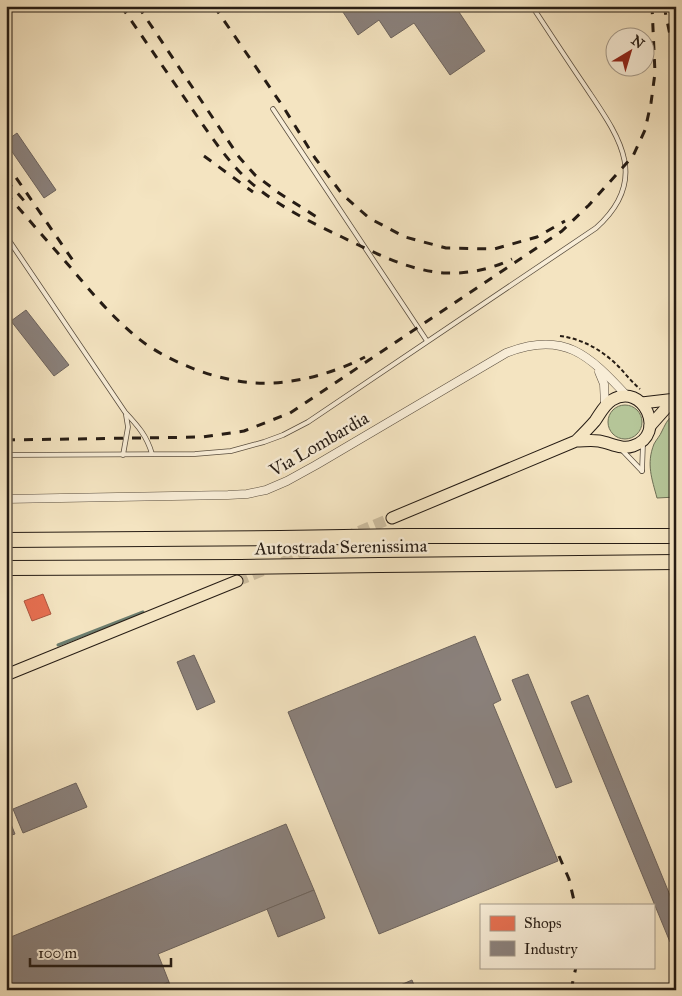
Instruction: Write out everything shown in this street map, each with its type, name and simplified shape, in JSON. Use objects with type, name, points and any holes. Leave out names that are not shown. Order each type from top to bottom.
[{"type":"highway","name":"Autostrada Serenissima","points":[[6,540],[406,536],[676,536]]},
{"type":"highway","name":"Autostrada Serenissima","points":[[6,568],[676,562]]},
{"type":"main road","points":[[392,518],[576,441],[590,440],[627,448],[636,446],[648,433],[650,417],[642,403],[627,396],[619,397],[612,400],[603,409],[589,428],[576,441]]},
{"type":"main road","points":[[642,403],[675,399]]},
{"type":"main road","points":[[650,426],[675,399]]},
{"type":"main road","points":[[603,409],[599,421],[600,430],[604,438],[615,445]]},
{"type":"main road","points":[[6,675],[237,581]]},
{"type":"street","name":"Via Lombardia","points":[[6,499],[228,495],[263,491],[309,469],[506,353],[527,346],[540,344],[555,345],[581,354],[592,362],[627,396]]},
{"type":"street","points":[[592,362],[599,370],[603,379],[603,409]]},
{"type":"lane","points":[[6,455],[195,454],[231,451],[264,442],[308,422],[596,228],[618,202],[624,188],[626,180],[622,147],[606,117],[532,6]]},
{"type":"lane","points":[[273,109],[427,341]]},
{"type":"lane","points":[[6,236],[125,412],[140,428],[149,443],[152,454]]},
{"type":"lane","points":[[123,455],[128,426],[125,412]]},
{"type":"lane","points":[[615,445],[642,471],[643,440]]},
{"type":"path","points":[[556,336],[576,339],[608,356],[642,390]]},
{"type":"green space","points":[[625,405],[637,410],[642,422],[637,434],[625,439],[613,434],[608,422],[613,410]]},
{"type":"green space","points":[[676,413],[676,497],[657,498],[653,484],[650,458],[654,444],[666,423]]},
{"type":"building: Shops","points":[[43,594],[51,614],[32,621],[24,601]]},
{"type":"building: Industry","points":[[339,6],[455,6],[485,51],[450,75],[414,23],[391,38],[379,20],[358,35]]},
{"type":"building: Industry","points":[[17,133],[56,190],[44,198],[6,143]]},
{"type":"building: Industry","points":[[26,310],[69,365],[54,376],[11,321]]},
{"type":"building: Industry","points":[[475,636],[501,700],[493,704],[558,861],[379,934],[288,712]]},
{"type":"building: Industry","points":[[194,655],[215,702],[197,710],[177,662]]},
{"type":"building: Industry","points":[[528,674],[572,782],[556,788],[512,680]]},
{"type":"building: Industry","points":[[588,695],[676,910],[676,940],[670,942],[571,702]]},
{"type":"building: Industry","points":[[76,783],[87,807],[23,833],[13,809]]},
{"type":"building: Industry","points":[[6,812],[15,834],[6,837]]},
{"type":"building: Industry","points":[[286,824],[314,890],[158,954],[169,982],[150,990],[6,990],[6,939]]},
{"type":"building: Industry","points":[[314,890],[325,918],[278,937],[267,909]]},
{"type":"building: Industry","points":[[412,980],[416,990],[389,990]]},
{"type":"building: Industry","points":[[169,982],[172,990],[152,989]]},
{"type":"waterway","points":[[58,645],[143,612]]},
{"type":"tunnel","points":[[237,581],[392,518]]},
{"type":"railway","points":[[121,6],[224,154],[259,190],[282,205],[367,249],[419,269],[432,272],[463,273],[488,268],[512,259]]},
{"type":"railway","points":[[138,6],[239,157],[255,175],[323,221]]},
{"type":"railway","points":[[214,6],[284,108],[315,158],[342,194],[369,218],[405,237],[446,248],[494,249],[537,237],[565,221]]},
{"type":"railway","points":[[6,440],[203,437],[244,431],[290,413],[562,231],[589,205],[633,156],[645,130],[655,73],[652,6]]},
{"type":"railway","points":[[664,6],[676,64]]},
{"type":"railway","points":[[204,156],[253,192]]},
{"type":"railway","points":[[6,163],[76,265]]},
{"type":"railway","points":[[6,180],[26,203]]},
{"type":"railway","points":[[6,193],[120,323],[139,339],[179,363],[225,379],[269,383],[312,377],[339,369],[365,357]]},
{"type":"railway","points":[[559,856],[569,879],[575,904]]},
{"type":"railway","points":[[571,990],[576,968]]}]
